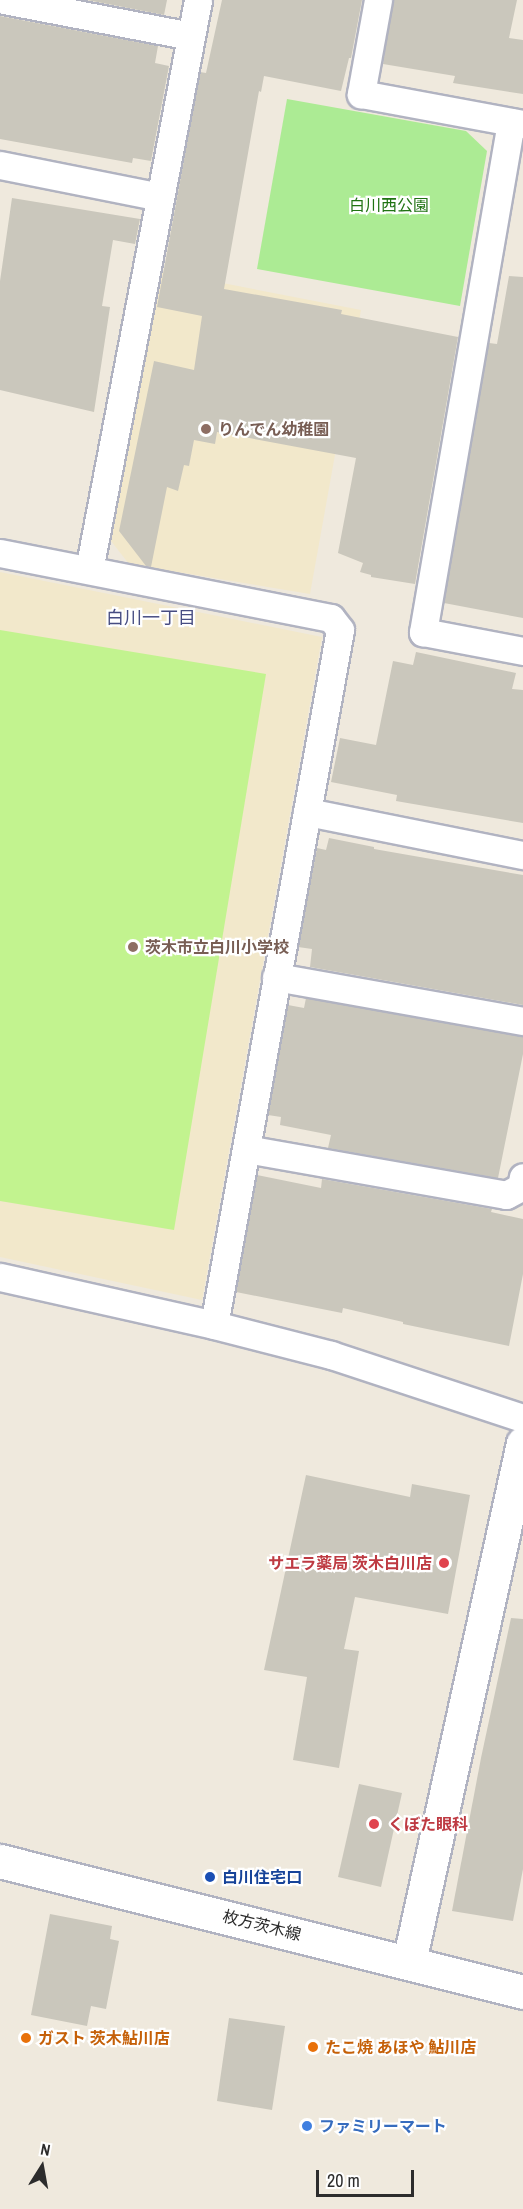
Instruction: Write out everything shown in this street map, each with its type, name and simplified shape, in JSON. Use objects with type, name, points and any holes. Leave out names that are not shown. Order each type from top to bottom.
[{"type":"main road","points":[[409,1962],[523,1443]]},
{"type":"main road","name":"枚方茨木線","points":[[0,1861],[523,1992]]},
{"type":"street","points":[[4,0],[191,36]]},
{"type":"street","points":[[89,570],[198,0]]},
{"type":"street","points":[[378,0],[361,94],[517,123],[423,632],[523,651]]},
{"type":"street","points":[[0,168],[160,197]]},
{"type":"street","points":[[0,553],[331,618],[340,630],[214,1325]]},
{"type":"street","points":[[307,812],[523,855]]},
{"type":"street","points":[[276,977],[523,1021]]},
{"type":"street","points":[[246,1149],[506,1195],[521,1187],[523,1177]]},
{"type":"street","points":[[0,1277],[214,1325],[331,1355],[523,1418]]},
{"type":"shaded area","points":[[161,271],[361,310],[310,594],[129,564],[111,541]]},
{"type":"shaded area","name":"茨木市立白川小学校","points":[[0,572],[322,637],[202,1300],[0,1257]]},
{"type":"green space","name":"白川西公園","points":[[287,99],[466,131],[487,151],[460,306],[257,269]]},
{"type":"green space","name":"茨木市立白川小学校","points":[[0,630],[266,674],[174,1230],[0,1201]]},
{"type":"building","points":[[87,0],[167,0],[164,15]]},
{"type":"building","points":[[222,0],[362,0],[351,58],[349,58],[341,91],[264,76],[261,92],[259,91],[224,289],[342,310],[341,314],[458,337],[415,584],[371,577],[371,575],[360,572],[363,563],[338,553],[356,458],[217,432],[215,444],[194,440],[189,466],[184,465],[178,491],[167,487],[151,567],[146,566],[119,531],[154,361],[194,370],[202,316],[157,307],[200,72],[206,73]]},
{"type":"building","points":[[393,0],[517,0],[509,38],[523,40],[523,94],[453,83],[455,76],[383,64]]},
{"type":"building","points":[[0,16],[158,46],[155,63],[169,66],[151,161],[133,158],[132,163],[0,139]]},
{"type":"building","points":[[12,198],[140,219],[135,244],[113,240],[102,306],[110,307],[94,412],[0,390],[0,281]]},
{"type":"building","points":[[509,276],[523,277],[523,618],[444,603],[489,343],[497,344]]},
{"type":"building","points":[[416,652],[516,673],[512,689],[523,690],[523,823],[396,801],[397,795],[331,782],[340,738],[376,745],[393,661],[413,665]]},
{"type":"building","points":[[329,838],[374,847],[374,849],[523,875],[523,1005],[310,967],[312,949],[298,947],[317,848],[326,850]]},
{"type":"building","points":[[306,998],[523,1036],[523,1054],[498,1178],[328,1148],[331,1135],[280,1125],[281,1117],[268,1115],[288,1005],[304,1008]]},
{"type":"building","points":[[257,1175],[321,1188],[322,1179],[492,1209],[491,1212],[523,1219],[523,1274],[509,1346],[403,1324],[403,1322],[343,1308],[342,1313],[236,1292]]},
{"type":"building","points":[[306,1475],[410,1497],[412,1484],[470,1495],[448,1614],[355,1597],[344,1649],[359,1651],[339,1768],[293,1760],[307,1677],[264,1670]]},
{"type":"building","points":[[511,1618],[523,1619],[523,1869],[513,1921],[452,1911]]},
{"type":"building","points":[[359,1784],[402,1793],[381,1887],[338,1877]]},
{"type":"building","points":[[50,1914],[112,1926],[110,1939],[119,1941],[106,2009],[91,2006],[87,2026],[31,2015]]},
{"type":"building","points":[[229,2018],[285,2026],[272,2110],[217,2101]]},
{"type":"place","name":"りんでん幼稚園","points":[[206,429]]},
{"type":"place","name":"茨木市立白川小学校","points":[[133,947]]},
{"type":"place","name":"サエラ薬局 茨木白川店","points":[[444,1563]]},
{"type":"place","name":"くぼた眼科","points":[[374,1824]]},
{"type":"place","name":"白川住宅口","points":[[210,1877]]},
{"type":"place","name":"ガスト 茨木鮎川店","points":[[26,2038]]},
{"type":"place","name":"たこ焼 あほや 鮎川店","points":[[313,2047]]},
{"type":"place","name":"ファミリーマート","points":[[307,2126]]},
{"type":"district","name":"白川一丁目","points":[[151,618]]}]
